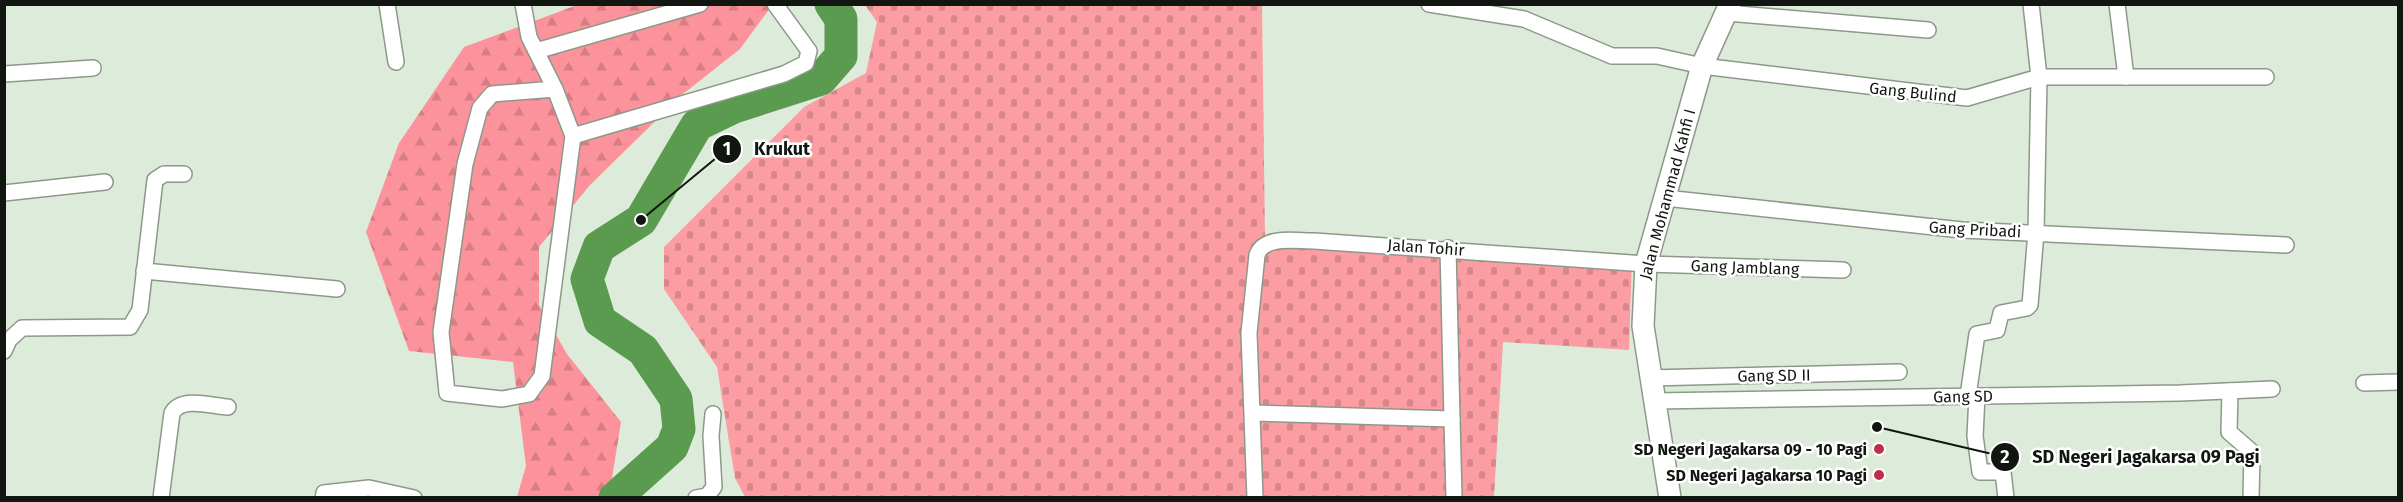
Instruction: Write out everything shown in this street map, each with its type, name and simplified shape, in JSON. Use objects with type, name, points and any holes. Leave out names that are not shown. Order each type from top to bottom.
[{"type":"main road","name":"Jalan Mohammad Kahfi I","points":[[1670,498],[1649,378],[1643,326],[1646,264],[1702,66],[1728,9]]},
{"type":"street","points":[[387,4],[396,62]]},
{"type":"street","points":[[523,4],[529,37],[555,89],[573,136],[542,376],[529,394],[502,399],[447,393],[441,332],[465,164],[480,108],[492,94],[555,89]]},
{"type":"street","points":[[536,51],[700,4]]},
{"type":"street","points":[[573,136],[784,74],[806,63],[809,51],[775,4]]},
{"type":"street","name":"Gang Bulind","points":[[1429,4],[1524,19],[1612,56],[1657,56],[1702,66],[1967,98],[2039,77],[2266,77]]},
{"type":"street","points":[[2006,498],[2003,472],[1980,472],[1972,396],[1977,334],[1998,330],[2001,313],[2030,306],[2036,232],[2039,77],[2031,4]]},
{"type":"street","points":[[2116,4],[2126,77]]},
{"type":"street","points":[[1728,9],[1928,30]]},
{"type":"street","points":[[4,74],[93,68]]},
{"type":"street","points":[[4,351],[9,340],[22,328],[130,327],[140,310],[155,180],[164,174],[184,174]]},
{"type":"street","points":[[4,193],[105,182]]},
{"type":"street","name":"Gang Pribadi","points":[[1665,198],[1899,225],[2286,245]]},
{"type":"street","name":"Jalan Tohir","points":[[1253,413],[1249,333],[1255,299],[1257,255],[1266,242],[1314,241],[1448,248],[1646,264]]},
{"type":"street","points":[[1448,248],[1454,498]]},
{"type":"street","name":"Gang Jamblang","points":[[1646,264],[1844,270]]},
{"type":"street","points":[[144,271],[337,289]]},
{"type":"street","name":"Gang SD II","points":[[1649,378],[1899,372]]},
{"type":"street","points":[[2364,383],[2398,382]]},
{"type":"street","name":"Gang SD","points":[[1653,400],[2272,389]]},
{"type":"street","points":[[2230,391],[2229,432],[2252,452],[2251,498]]},
{"type":"street","points":[[161,498],[172,413],[176,407],[183,403],[228,407]]},
{"type":"street","points":[[1255,498],[1253,413],[1452,419]]},
{"type":"street","points":[[696,498],[707,496],[714,487],[711,436],[713,414]]},
{"type":"street","points":[[323,498],[324,493],[369,488],[414,498]]},
{"type":"green space","points":[[765,4],[770,8],[740,49],[683,94],[590,185],[539,247],[539,305],[567,354],[621,422],[609,497],[517,497],[526,466],[513,362],[409,351],[366,232],[399,143],[464,47],[577,5]]},
{"type":"green space","points":[[865,5],[1262,5],[1265,239],[1632,259],[1629,350],[1503,342],[1494,497],[745,497],[735,478],[717,367],[664,289],[664,247],[804,107],[866,73],[877,22]]},
{"type":"waterway","points":[[615,498],[672,447],[679,429],[676,399],[643,350],[600,321],[587,279],[599,247],[641,220],[697,125],[734,107],[821,79],[841,56],[841,19],[831,4]]},
{"type":"place","name":"Krukut","points":[[641,220]]},
{"type":"place","name":"SD Negeri Jagakarsa 09 Pagi","points":[[1877,427]]},
{"type":"place","name":"SD Negeri Jagakarsa 09 - 10 Pagi","points":[[1879,449]]},
{"type":"place","name":"SD Negeri Jagakarsa 10 Pagi","points":[[1879,475]]}]
